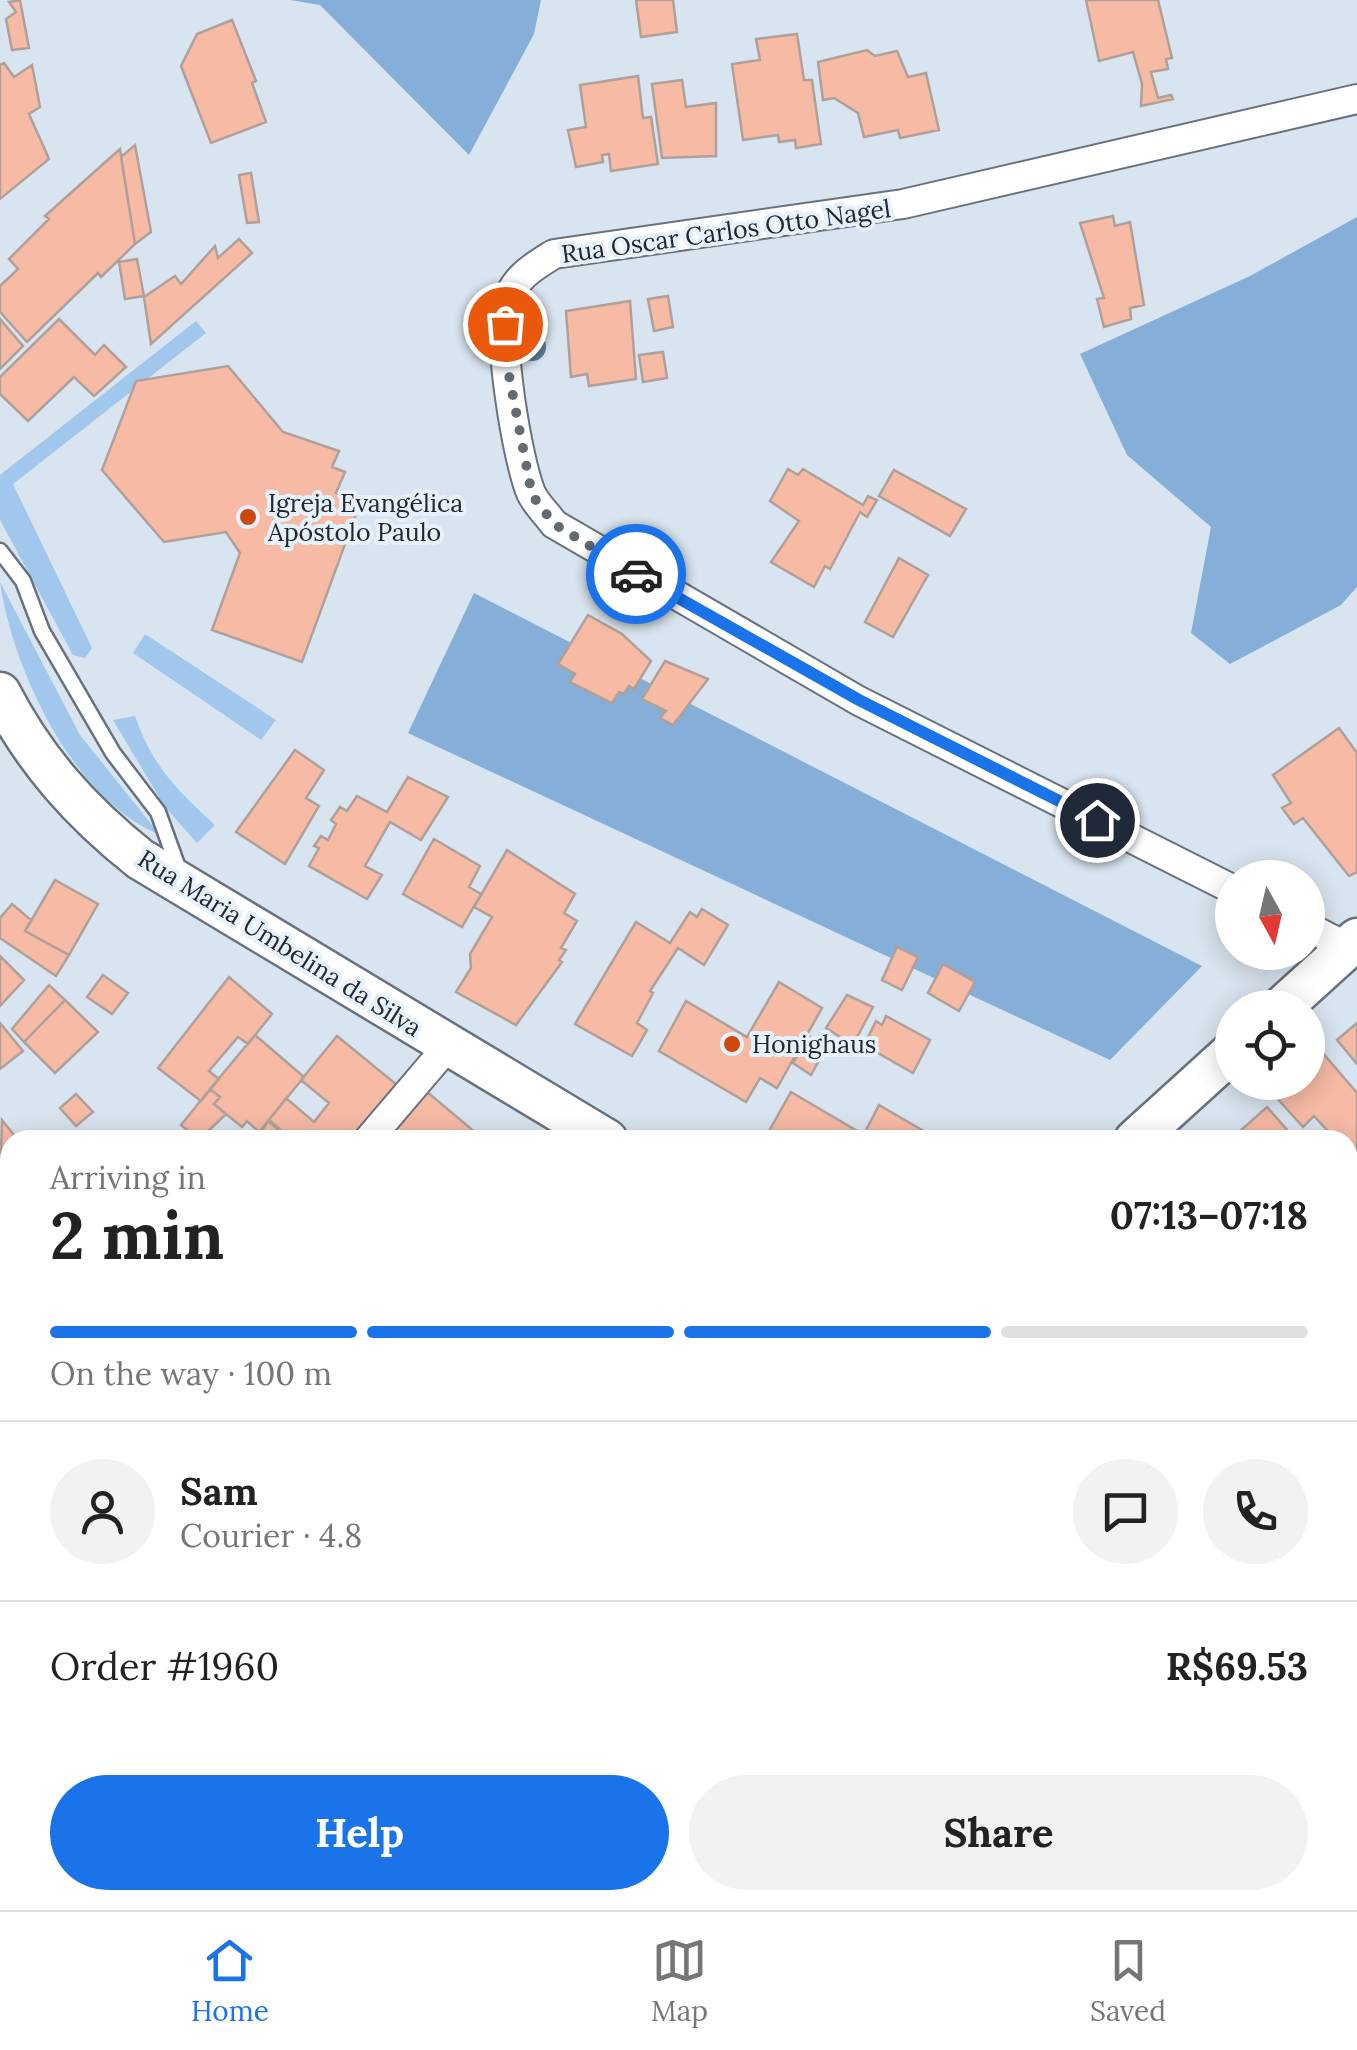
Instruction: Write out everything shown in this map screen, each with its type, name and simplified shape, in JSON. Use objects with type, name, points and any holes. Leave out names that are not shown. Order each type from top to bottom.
[{"type":"main road","name":"Rua Maria Umbelina da Silva","points":[[0,693],[42,764],[73,802],[140,859],[590,1130]]},
{"type":"main road","points":[[1301,990],[1352,943]]},
{"type":"main road","points":[[1147,1130],[1215,1068]]},
{"type":"street","name":"Rua Oscar Carlos Otto Nagel","points":[[1215,880],[859,700],[554,524],[532,495],[522,454],[503,344],[507,303],[522,274],[554,254],[903,204],[1357,98]]},
{"type":"street","points":[[1325,933],[1352,943]]},
{"type":"street","points":[[377,1130],[448,1046]]},
{"type":"lane","points":[[0,550],[23,581],[42,631],[113,753],[158,812],[184,886]]},
{"type":"shaded area","points":[[290,0],[541,0],[534,34],[469,155],[320,5]]},
{"type":"shaded area","points":[[1357,217],[1357,587],[1341,605],[1230,664],[1191,633],[1211,527],[1127,455],[1080,354],[1250,276]]},
{"type":"shaded area","points":[[196,321],[206,333],[13,484],[92,648],[85,658],[73,655],[0,520],[0,475]]},
{"type":"shaded area","points":[[0,582],[80,735],[160,835],[129,817],[100,793],[52,728],[18,654]]},
{"type":"shaded area","points":[[474,593],[1202,966],[1110,1060],[408,733]]},
{"type":"shaded area","points":[[145,634],[276,720],[261,740],[133,653]]},
{"type":"shaded area","points":[[135,716],[167,776],[215,825],[197,843],[165,807],[113,720]]},
{"type":"building","points":[[20,0],[29,48],[12,50],[6,19],[16,12],[9,2]]},
{"type":"building","points":[[636,0],[673,0],[677,32],[641,37]]},
{"type":"building","points":[[1086,0],[1158,0],[1172,58],[1166,59],[1168,69],[1151,72],[1158,98],[1171,95],[1173,99],[1141,106],[1142,84],[1133,52],[1099,61]]},
{"type":"building","points":[[232,20],[256,81],[252,83],[266,122],[211,143],[181,66],[197,34]]},
{"type":"building","points":[[797,34],[804,80],[812,80],[821,144],[796,148],[795,140],[779,142],[778,135],[743,140],[732,64],[760,60],[756,39]]},
{"type":"building","points":[[867,50],[875,56],[897,51],[908,77],[926,73],[939,130],[900,138],[898,130],[864,137],[858,113],[834,98],[823,100],[818,62]]},
{"type":"building","points":[[4,63],[14,77],[32,65],[40,107],[29,114],[49,159],[0,199],[0,65]]},
{"type":"building","points":[[638,76],[643,118],[651,117],[658,164],[611,171],[609,154],[602,155],[603,162],[576,167],[568,130],[586,127],[580,85]]},
{"type":"building","points":[[682,80],[686,107],[716,103],[716,156],[662,158],[652,84]]},
{"type":"building","points":[[135,145],[151,232],[135,244],[121,157]]},
{"type":"building","points":[[120,149],[135,244],[101,277],[98,273],[27,342],[0,312],[0,286],[18,269],[9,259],[49,219],[45,216]]},
{"type":"building","points":[[251,173],[259,222],[247,223],[239,175]]},
{"type":"building","points":[[1113,216],[1115,226],[1130,222],[1144,305],[1130,308],[1131,319],[1104,327],[1097,299],[1104,298],[1080,223]]},
{"type":"building","points":[[239,239],[252,253],[151,344],[144,297],[175,276],[181,284],[215,246],[218,258]]},
{"type":"building","points":[[137,259],[144,296],[125,299],[119,262]]},
{"type":"building","points":[[668,296],[673,327],[654,331],[648,299]]},
{"type":"building","points":[[630,301],[636,379],[589,386],[587,374],[571,377],[566,311]]},
{"type":"building","points":[[0,319],[23,346],[0,369]]},
{"type":"building","points":[[59,319],[95,355],[104,345],[126,367],[94,396],[74,377],[28,421],[0,394],[0,377]]},
{"type":"building","points":[[663,352],[667,378],[643,382],[639,355]]},
{"type":"building","name":"Igreja Evangélica Apóstolo Paulo","points":[[228,366],[283,432],[339,451],[332,467],[345,472],[336,493],[360,503],[302,662],[212,630],[240,553],[226,532],[164,542],[102,470],[136,381]]},
{"type":"building","points":[[788,469],[798,475],[803,469],[863,505],[868,496],[877,500],[867,517],[860,512],[830,569],[825,566],[814,587],[771,562],[799,521],[770,501]]},
{"type":"building","points":[[894,470],[966,509],[950,536],[879,496]]},
{"type":"building","points":[[899,558],[928,575],[893,637],[865,622]]},
{"type":"building","points":[[588,615],[622,634],[651,661],[634,689],[629,686],[624,694],[619,692],[612,703],[570,682],[575,674],[558,664]]},
{"type":"building","points":[[665,661],[708,679],[673,725],[660,718],[666,711],[642,699]]},
{"type":"building","points":[[1339,728],[1357,753],[1357,872],[1349,876],[1303,818],[1294,824],[1282,808],[1291,803],[1273,775]]},
{"type":"building","points":[[295,750],[324,770],[306,798],[319,806],[285,864],[236,832]]},
{"type":"building","points":[[408,777],[448,797],[421,840],[390,822],[365,866],[382,875],[367,899],[309,866],[319,848],[314,846],[321,836],[328,840],[336,824],[331,820],[340,807],[347,811],[357,796],[387,812]]},
{"type":"building","points":[[434,839],[480,866],[469,887],[481,894],[462,927],[403,894]]},
{"type":"building","points":[[507,850],[575,894],[564,913],[577,921],[561,948],[566,950],[559,960],[562,962],[516,1025],[456,992],[471,968],[470,954],[492,917],[474,907]]},
{"type":"building","points":[[55,880],[98,904],[69,955],[25,931]]},
{"type":"building","points":[[12,904],[31,920],[25,931],[69,955],[56,976],[0,938],[0,918]]},
{"type":"building","points":[[702,909],[728,925],[704,965],[678,948],[650,991],[653,993],[637,1023],[647,1030],[632,1056],[575,1024],[636,922],[670,943],[690,912],[697,917]]},
{"type":"building","points":[[897,947],[918,957],[902,990],[882,980]]},
{"type":"building","points":[[0,956],[24,980],[0,1006]]},
{"type":"building","points":[[943,964],[975,982],[959,1011],[928,993]]},
{"type":"building","points":[[103,975],[128,993],[112,1014],[87,997]]},
{"type":"building","points":[[229,977],[272,1014],[248,1044],[238,1037],[209,1071],[219,1079],[201,1101],[158,1068]]},
{"type":"building","name":"Honighaus","points":[[779,982],[822,1008],[777,1088],[760,1078],[746,1102],[659,1051],[686,1001],[747,1037]]},
{"type":"building","points":[[49,985],[65,1000],[24,1042],[12,1029]]},
{"type":"building","points":[[847,995],[873,1007],[853,1045],[826,1028]]},
{"type":"building","points":[[65,1000],[98,1032],[55,1073],[24,1042]]},
{"type":"building","points":[[886,1016],[930,1040],[913,1073],[864,1045],[876,1021],[882,1025]]},
{"type":"building","points":[[0,1023],[23,1051],[0,1069]]},
{"type":"building","points":[[1357,1023],[1357,1064],[1337,1040]]},
{"type":"building","points":[[255,1035],[304,1077],[261,1130],[247,1121],[242,1127],[214,1104],[220,1097],[210,1089]]},
{"type":"building","points":[[337,1036],[397,1085],[367,1130],[280,1130],[269,1120],[286,1098],[314,1122],[329,1103],[301,1080]]},
{"type":"building","points":[[809,1036],[827,1046],[811,1075],[793,1063]]},
{"type":"building","points":[[1325,1056],[1357,1093],[1357,1130],[1327,1130],[1314,1116],[1303,1127],[1279,1100],[1325,1100]]},
{"type":"building","points":[[210,1089],[220,1097],[214,1104],[226,1114],[209,1130],[187,1130],[181,1125]]},
{"type":"building","points":[[426,1091],[472,1130],[395,1130]]},
{"type":"building","points":[[791,1092],[856,1130],[770,1130]]},
{"type":"building","points":[[76,1094],[93,1112],[76,1126],[60,1108]]},
{"type":"building","points":[[879,1105],[922,1130],[866,1130]]},
{"type":"building","points":[[1267,1107],[1287,1130],[1241,1130]]},
{"type":"building","points":[[268,1121],[279,1130],[262,1130]]},
{"type":"way so far","points":[[505,324],[503,344],[532,495],[554,524],[636,574]]},
{"type":"place","name":"Igreja Evangélica Apóstolo Paulo","points":[[248,517]]},
{"type":"place","name":"Honighaus","points":[[732,1044]]},
{"type":"route","points":[[636,574],[859,700],[1097,820]]}]
